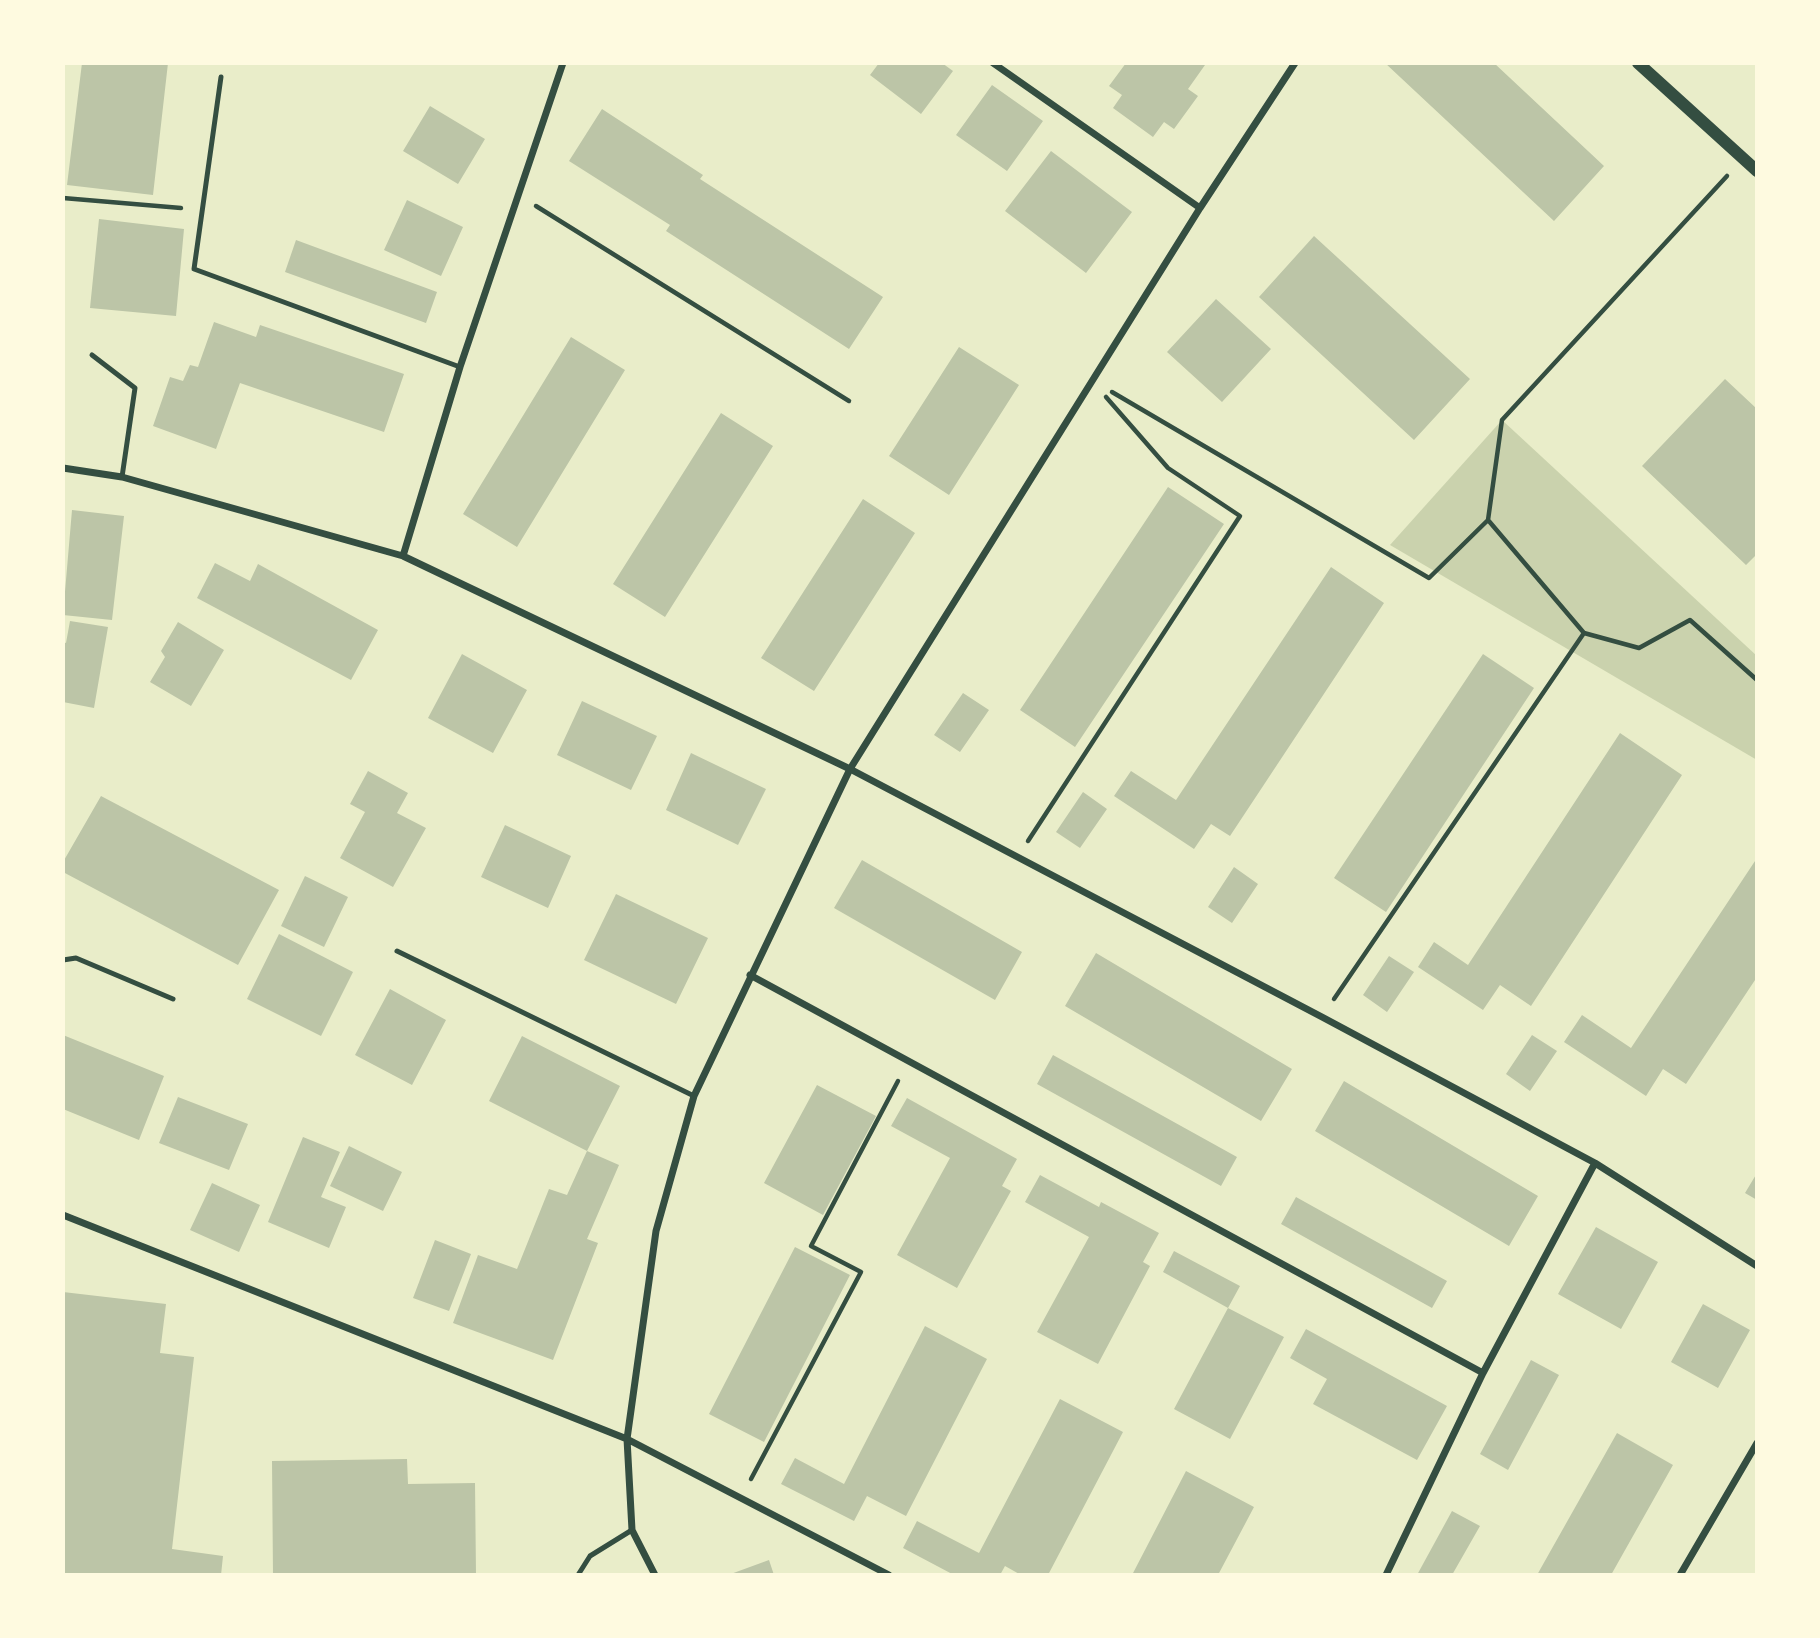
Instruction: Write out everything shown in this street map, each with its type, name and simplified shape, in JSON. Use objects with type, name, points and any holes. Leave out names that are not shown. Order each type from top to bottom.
[{"type":"street","points":[[403,556],[460,367],[562,63]]},
{"type":"street","points":[[993,63],[1200,208]]},
{"type":"street","points":[[655,1575],[632,1530],[627,1439],[656,1231],[694,1096],[850,769],[1200,208],[1295,63]]},
{"type":"street","points":[[1638,63],[1757,171]]},
{"type":"street","points":[[63,468],[122,477],[403,556],[850,769],[1595,1163],[1757,1266]]},
{"type":"street","points":[[750,975],[1483,1373]]},
{"type":"street","points":[[1386,1575],[1483,1373],[1595,1163]]},
{"type":"street","points":[[63,1215],[627,1439],[889,1575]]},
{"type":"street","points":[[1680,1575],[1757,1443]]},
{"type":"lane","points":[[221,77],[194,269],[460,367]]},
{"type":"lane","points":[[92,355],[135,388],[122,477]]},
{"type":"lane","points":[[397,951],[694,1096]]},
{"type":"lane","points":[[63,960],[76,958],[173,999]]},
{"type":"lane","points":[[578,1575],[590,1556],[632,1530]]},
{"type":"path","points":[[1092,380],[1429,578],[1488,520],[1502,420],[1743,159]]},
{"type":"path","points":[[518,195],[849,401]]},
{"type":"path","points":[[63,198],[202,210]]},
{"type":"path","points":[[1017,857],[1240,516],[1168,468],[1092,380]]},
{"type":"path","points":[[1488,520],[1584,633],[1639,648],[1690,620],[1757,680]]},
{"type":"path","points":[[1322,1017],[1584,633]]},
{"type":"path","points":[[741,1498],[861,1272],[811,1246],[908,1061]]},
{"type":"green space","points":[[1502,420],[1757,656],[1757,760],[1390,545]]},
{"type":"building","points":[[82,63],[168,63],[153,195],[67,185]]},
{"type":"building","points":[[879,63],[942,63],[953,71],[921,114],[870,75]]},
{"type":"building","points":[[1126,63],[1205,65],[1188,89],[1198,96],[1174,129],[1164,122],[1153,137],[1113,108],[1122,95],[1109,86]]},
{"type":"building","points":[[1385,63],[1494,63],[1604,166],[1554,221]]},
{"type":"building","points":[[992,85],[1043,121],[1007,171],[956,135]]},
{"type":"building","points":[[430,106],[485,139],[458,184],[403,151]]},
{"type":"building","points":[[602,109],[703,175],[700,179],[883,297],[849,349],[666,231],[670,225],[569,161]]},
{"type":"building","points":[[1051,151],[1132,212],[1086,273],[1005,211]]},
{"type":"building","points":[[407,200],[463,227],[441,276],[384,250]]},
{"type":"building","points":[[99,219],[184,229],[176,316],[90,308]]},
{"type":"building","points":[[1314,236],[1470,379],[1414,440],[1259,297]]},
{"type":"building","points":[[296,240],[437,292],[426,323],[285,272]]},
{"type":"building","points":[[1216,299],[1271,349],[1222,402],[1167,352]]},
{"type":"building","points":[[214,322],[256,337],[260,325],[404,374],[384,432],[240,383],[216,449],[153,426],[170,377],[183,381],[190,365],[198,367]]},
{"type":"building","points":[[571,337],[625,370],[517,547],[463,514]]},
{"type":"building","points":[[959,347],[1019,385],[949,495],[889,456]]},
{"type":"building","points":[[1725,379],[1757,409],[1757,554],[1746,565],[1642,466]]},
{"type":"building","points":[[721,413],[773,446],[665,617],[613,584]]},
{"type":"building","points":[[1168,487],[1224,524],[1075,747],[1020,710]]},
{"type":"building","points":[[863,499],[915,533],[814,691],[761,658]]},
{"type":"building","points":[[72,510],[124,516],[112,620],[63,615]]},
{"type":"building","points":[[215,563],[250,581],[258,564],[378,630],[351,680],[197,598]]},
{"type":"building","points":[[1331,567],[1384,603],[1230,836],[1211,824],[1194,849],[1114,796],[1131,771],[1176,800]]},
{"type":"building","points":[[70,621],[108,627],[94,708],[63,702],[63,642],[66,643]]},
{"type":"building","points":[[178,622],[224,650],[191,706],[150,682],[165,657],[161,651]]},
{"type":"building","points":[[462,654],[527,690],[493,753],[428,718]]},
{"type":"building","points":[[1483,654],[1534,688],[1386,912],[1334,878]]},
{"type":"building","points":[[963,693],[989,710],[960,752],[934,735]]},
{"type":"building","points":[[582,701],[657,736],[631,790],[557,755]]},
{"type":"building","points":[[1620,733],[1682,775],[1531,1006],[1500,985],[1483,1010],[1418,967],[1434,942],[1468,965]]},
{"type":"building","points":[[691,753],[766,789],[738,845],[666,810]]},
{"type":"building","points":[[368,771],[408,793],[397,813],[426,828],[393,887],[340,858],[365,812],[350,804]]},
{"type":"building","points":[[1083,792],[1107,809],[1080,848],[1056,832]]},
{"type":"building","points":[[101,796],[279,890],[238,965],[63,872],[63,862]]},
{"type":"building","points":[[505,825],[571,856],[548,908],[481,877]]},
{"type":"building","points":[[1757,858],[1757,977],[1686,1084],[1663,1069],[1646,1096],[1564,1042],[1582,1015],[1631,1048]]},
{"type":"building","points":[[862,860],[1022,952],[995,1000],[834,908]]},
{"type":"building","points":[[1234,867],[1258,884],[1232,923],[1208,907]]},
{"type":"building","points":[[305,876],[348,897],[324,947],[281,926]]},
{"type":"building","points":[[616,894],[708,938],[676,1004],[584,960]]},
{"type":"building","points":[[279,934],[353,972],[321,1036],[247,999]]},
{"type":"building","points":[[1096,953],[1292,1069],[1261,1121],[1065,1006]]},
{"type":"building","points":[[1389,956],[1414,972],[1387,1012],[1363,995]]},
{"type":"building","points":[[390,989],[446,1020],[412,1085],[355,1055]]},
{"type":"building","points":[[63,1035],[164,1076],[139,1140],[63,1109]]},
{"type":"building","points":[[1532,1035],[1557,1051],[1530,1091],[1506,1074]]},
{"type":"building","points":[[522,1036],[620,1086],[587,1151],[489,1101]]},
{"type":"building","points":[[1053,1055],[1237,1157],[1221,1186],[1037,1084]]},
{"type":"building","points":[[1344,1081],[1538,1196],[1509,1246],[1315,1131]]},
{"type":"building","points":[[817,1085],[876,1116],[823,1215],[764,1183]]},
{"type":"building","points":[[178,1097],[248,1124],[229,1170],[159,1143]]},
{"type":"building","points":[[907,1098],[1017,1159],[1002,1186],[1011,1191],[957,1288],[897,1255],[950,1158],[891,1126]]},
{"type":"building","points":[[303,1137],[340,1152],[321,1197],[346,1207],[329,1248],[268,1222]]},
{"type":"building","points":[[349,1146],[402,1172],[383,1211],[330,1186]]},
{"type":"building","points":[[587,1151],[619,1165],[587,1239],[598,1243],[553,1360],[453,1323],[478,1255],[517,1269],[549,1189],[567,1195]]},
{"type":"building","points":[[1757,1173],[1757,1200],[1745,1193]]},
{"type":"building","points":[[1040,1175],[1099,1207],[1101,1202],[1159,1233],[1143,1262],[1150,1266],[1098,1364],[1037,1332],[1089,1237],[1025,1202]]},
{"type":"building","points":[[212,1183],[260,1205],[239,1252],[190,1230]]},
{"type":"building","points":[[1296,1197],[1447,1281],[1432,1308],[1281,1224]]},
{"type":"building","points":[[1596,1227],[1658,1262],[1621,1329],[1558,1294]]},
{"type":"building","points":[[435,1240],[471,1254],[449,1311],[413,1298]]},
{"type":"building","points":[[795,1247],[850,1275],[764,1442],[709,1414]]},
{"type":"building","points":[[1174,1251],[1240,1286],[1228,1308],[1163,1272]]},
{"type":"building","points":[[63,1292],[166,1304],[160,1353],[194,1357],[172,1549],[223,1556],[221,1575],[63,1575]]},
{"type":"building","points":[[1703,1304],[1750,1330],[1718,1388],[1671,1362]]},
{"type":"building","points":[[1228,1308],[1284,1337],[1230,1439],[1174,1409]]},
{"type":"building","points":[[925,1326],[987,1359],[906,1516],[867,1496],[854,1521],[781,1484],[795,1458],[844,1484]]},
{"type":"building","points":[[1306,1329],[1447,1406],[1417,1460],[1313,1404],[1327,1379],[1290,1358]]},
{"type":"building","points":[[1531,1360],[1559,1375],[1508,1470],[1480,1454]]},
{"type":"building","points":[[1060,1399],[1123,1432],[1048,1575],[1021,1575],[1005,1566],[1000,1575],[954,1575],[903,1548],[917,1521],[979,1553]]},
{"type":"building","points":[[1617,1433],[1673,1465],[1611,1575],[1537,1575]]},
{"type":"building","points":[[407,1459],[408,1484],[475,1483],[476,1575],[273,1575],[272,1461]]},
{"type":"building","points":[[1186,1471],[1254,1507],[1218,1575],[1132,1575]]},
{"type":"building","points":[[1452,1511],[1480,1526],[1452,1575],[1417,1575]]},
{"type":"building","points":[[769,1560],[774,1575],[728,1575]]}]
